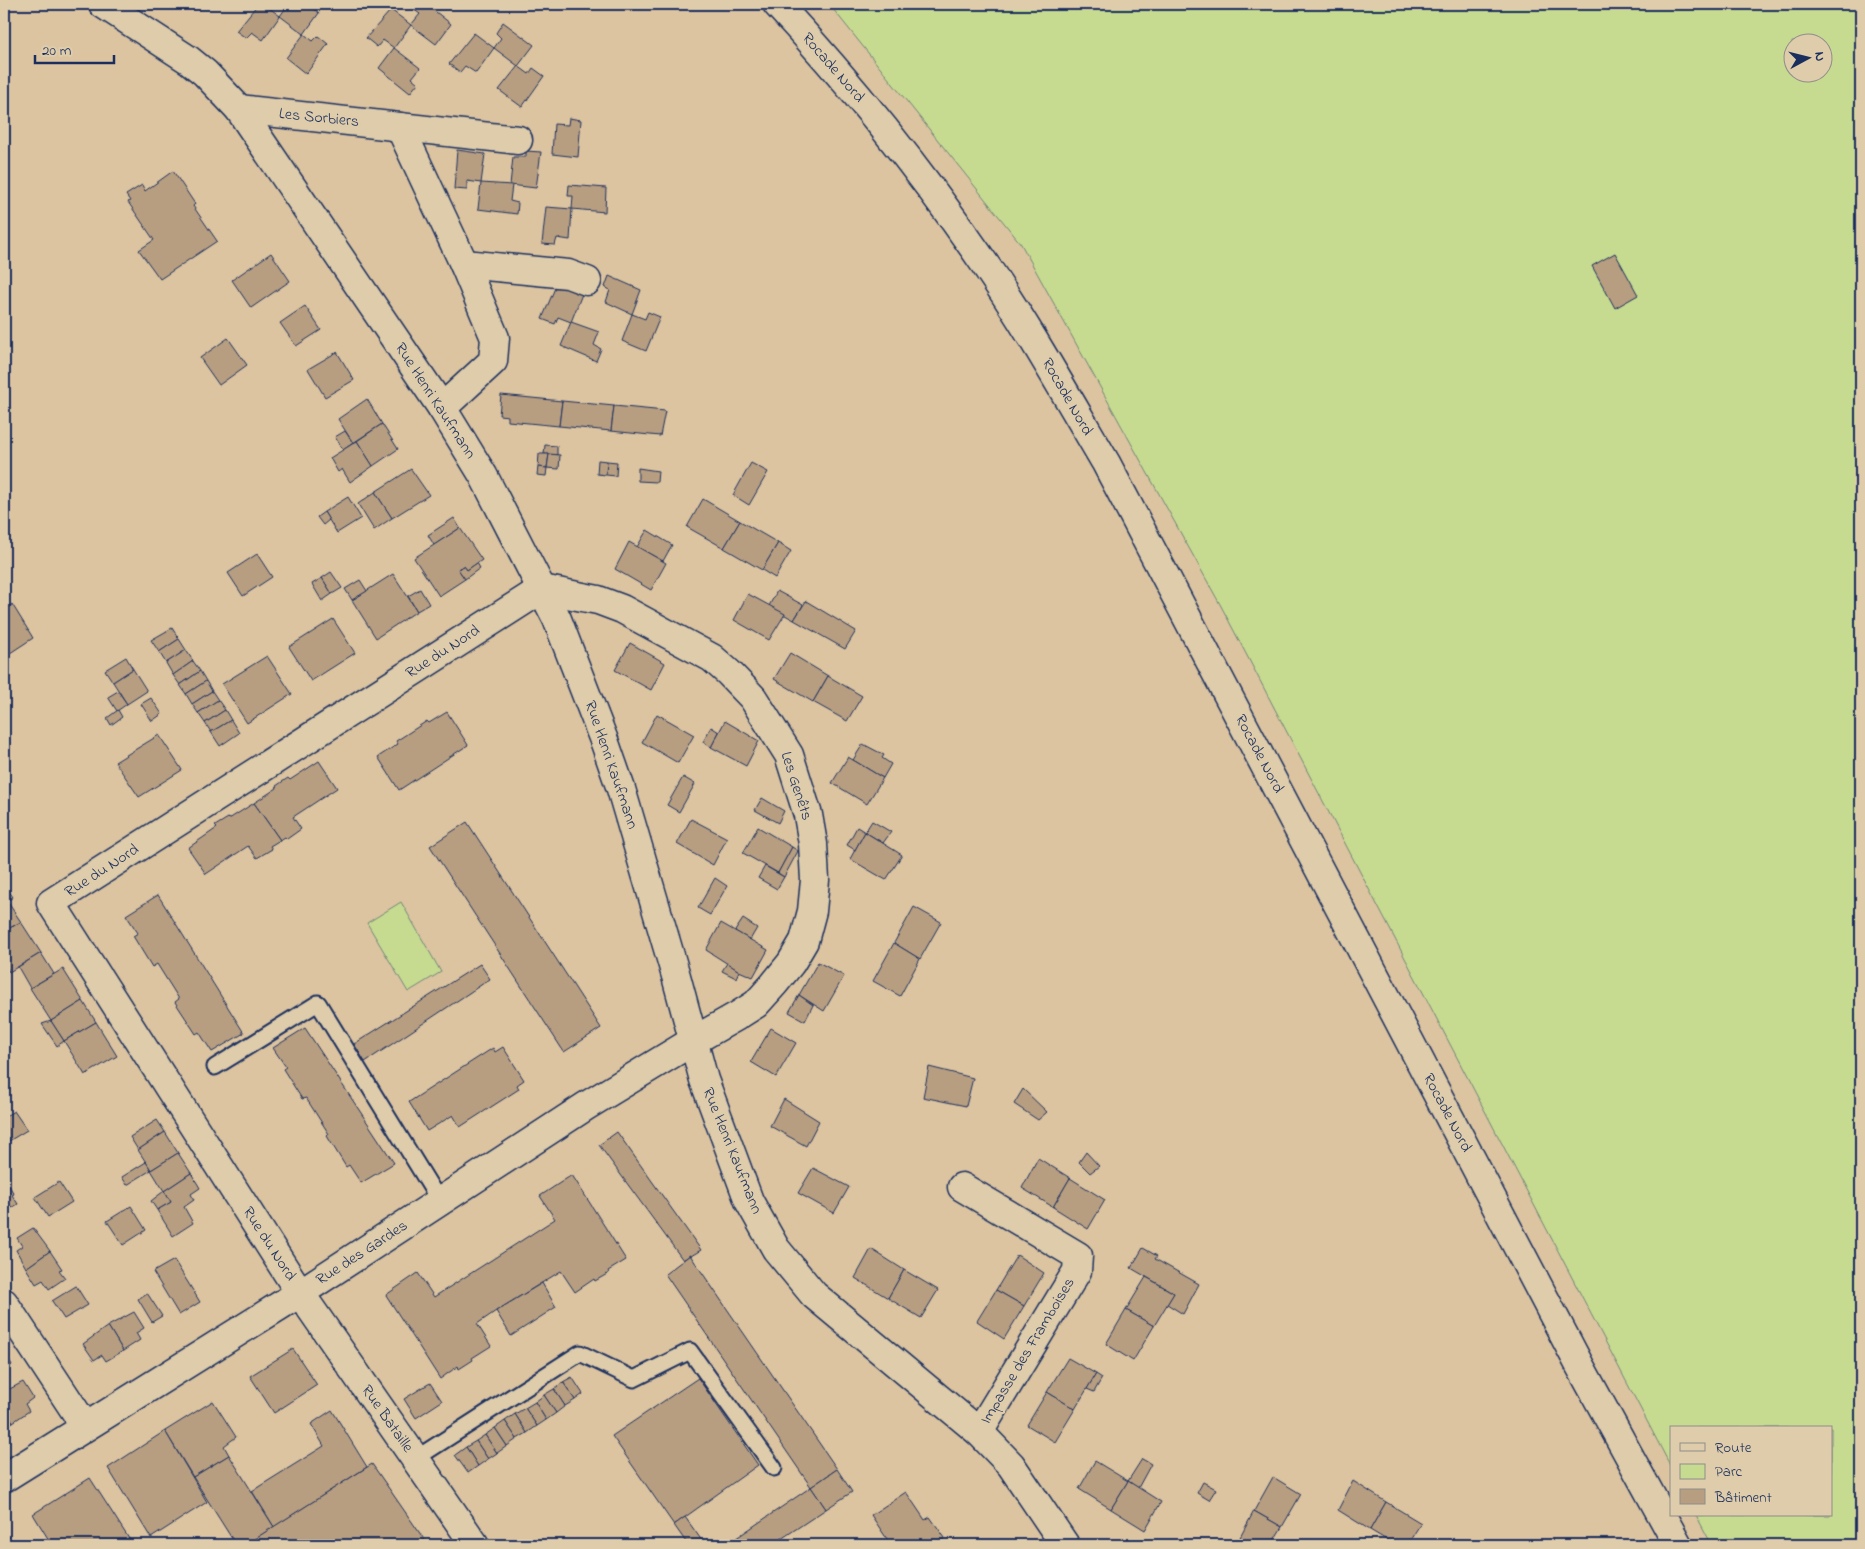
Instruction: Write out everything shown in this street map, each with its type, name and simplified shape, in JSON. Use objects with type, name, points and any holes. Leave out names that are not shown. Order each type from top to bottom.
[{"type":"street","name":"Rue Henri Kaufmann","points":[[103,4],[189,60],[219,87],[239,109],[442,408],[483,475],[542,589],[569,648],[621,789],[676,976],[704,1080],[749,1201],[776,1249],[814,1295],[979,1432],[1011,1464],[1065,1545]]},
{"type":"street","name":"Rocade Nord","points":[[776,4],[874,116],[930,189],[983,260],[1043,355],[1106,463],[1580,1366],[1678,1545]]},
{"type":"street","name":"Les Sorbiers","points":[[239,109],[518,140]]},
{"type":"street","points":[[400,127],[464,264],[495,338],[493,361],[442,408]]},
{"type":"street","points":[[464,264],[568,274],[587,281]]},
{"type":"street","name":"Les Genêts","points":[[542,589],[598,600],[622,609],[712,658],[753,698],[789,755],[800,786],[813,844],[814,880],[812,911],[804,941],[790,963],[756,1004],[693,1041]]},
{"type":"street","name":"Rue du Nord","points":[[300,1293],[51,903],[542,589]]},
{"type":"street","name":"Rue des Gardes","points":[[4,1478],[300,1293],[586,1106],[693,1041]]},
{"type":"street","name":"Impasse des Framboises","points":[[962,1187],[1078,1256],[1077,1271],[979,1432]]},
{"type":"street","name":"Rue Bataille","points":[[300,1293],[474,1545]]},
{"type":"street","points":[[4,1303],[85,1426]]},
{"type":"lane","points":[[215,1067],[318,1003],[440,1202]]},
{"type":"lane","points":[[415,1459],[580,1353],[634,1379],[690,1351],[774,1468]]},
{"type":"green space","points":[[829,4],[1861,4],[1861,1545],[1712,1545],[1697,1516],[1832,1516],[1832,1426],[1670,1426],[1670,1465],[1221,606],[1021,244]]},
{"type":"green space","points":[[401,902],[441,972],[408,992],[367,923]]},
{"type":"building","points":[[258,4],[264,4],[280,16],[263,40],[252,32],[246,38],[236,31]]},
{"type":"building","points":[[287,4],[308,4],[319,13],[304,34],[280,16]]},
{"type":"building","points":[[418,4],[426,4],[451,24],[436,44],[411,25],[420,14],[413,9]]},
{"type":"building","points":[[391,10],[411,25],[394,48],[383,40],[377,47],[366,38]]},
{"type":"building","points":[[503,22],[534,45],[518,66],[494,48],[501,38],[496,33]]},
{"type":"building","points":[[474,33],[494,48],[476,73],[465,66],[460,72],[449,64]]},
{"type":"building","points":[[304,34],[313,41],[318,36],[328,44],[306,74],[286,58]]},
{"type":"building","points":[[394,48],[420,68],[412,78],[418,83],[410,93],[379,68]]},
{"type":"building","points":[[518,66],[529,74],[533,68],[544,76],[522,107],[499,90]]},
{"type":"building","points":[[569,118],[581,120],[578,157],[552,154],[554,124],[568,125]]},
{"type":"building","points":[[457,150],[485,154],[481,183],[467,181],[467,190],[454,189]]},
{"type":"building","points":[[526,151],[541,152],[536,188],[510,185],[513,157],[526,157]]},
{"type":"building","points":[[173,171],[195,204],[193,206],[217,241],[160,279],[139,250],[154,240],[128,202],[130,201],[126,195],[142,185],[145,191]]},
{"type":"building","points":[[481,183],[512,185],[510,201],[518,203],[517,214],[478,209]]},
{"type":"building","points":[[569,185],[606,188],[605,212],[572,209],[573,196],[568,196]]},
{"type":"building","points":[[546,207],[572,209],[570,240],[557,238],[555,245],[542,244]]},
{"type":"building","points":[[271,253],[290,281],[251,308],[232,280]]},
{"type":"building","points":[[1615,253],[1638,295],[1615,308],[1592,266]]},
{"type":"building","points":[[609,276],[641,290],[632,314],[606,302],[610,290],[605,287]]},
{"type":"building","points":[[557,283],[582,294],[571,322],[558,317],[555,324],[542,319]]},
{"type":"building","points":[[305,306],[321,330],[296,346],[280,323]]},
{"type":"building","points":[[648,312],[660,317],[646,351],[622,341],[632,314],[645,319]]},
{"type":"building","points":[[571,322],[599,332],[594,345],[601,349],[596,361],[561,346]]},
{"type":"building","points":[[228,338],[247,365],[219,385],[200,358]]},
{"type":"building","points":[[337,352],[354,380],[325,397],[308,369]]},
{"type":"building","points":[[501,395],[562,401],[559,426],[508,421],[508,416],[499,415]]},
{"type":"building","points":[[367,399],[382,424],[353,443],[338,419]]},
{"type":"building","points":[[562,401],[614,406],[611,431],[559,426]]},
{"type":"building","points":[[614,406],[665,411],[660,436],[611,431]]},
{"type":"building","points":[[382,424],[398,449],[373,466],[357,441]]},
{"type":"building","points":[[345,431],[353,443],[343,450],[335,437]]},
{"type":"building","points":[[357,441],[373,466],[350,482],[342,469],[338,472],[330,458]]},
{"type":"building","points":[[545,445],[557,446],[557,455],[544,454]]},
{"type":"building","points":[[539,454],[549,454],[547,468],[538,467]]},
{"type":"building","points":[[549,454],[560,455],[559,469],[547,468]]},
{"type":"building","points":[[598,460],[607,461],[606,475],[597,474]]},
{"type":"building","points":[[607,461],[617,462],[616,476],[606,475]]},
{"type":"building","points":[[751,463],[768,472],[749,505],[733,495]]},
{"type":"building","points":[[538,467],[547,468],[546,476],[537,475]]},
{"type":"building","points":[[638,468],[658,471],[657,482],[638,481]]},
{"type":"building","points":[[411,469],[429,495],[392,518],[375,492]]},
{"type":"building","points":[[375,492],[392,518],[374,530],[358,504]]},
{"type":"building","points":[[348,497],[361,518],[337,533],[324,512]]},
{"type":"building","points":[[703,499],[740,521],[724,548],[687,527]]},
{"type":"building","points":[[324,512],[329,520],[323,525],[317,517]]},
{"type":"building","points":[[454,518],[460,528],[434,545],[428,535]]},
{"type":"building","points":[[740,521],[778,543],[762,570],[724,548]]},
{"type":"building","points":[[460,528],[482,560],[467,570],[464,566],[458,569],[465,579],[439,596],[414,558]]},
{"type":"building","points":[[647,530],[672,545],[663,561],[637,547]]},
{"type":"building","points":[[629,542],[666,563],[651,590],[615,569]]},
{"type":"building","points":[[778,543],[791,551],[775,578],[762,570]]},
{"type":"building","points":[[257,554],[272,577],[243,596],[228,573]]},
{"type":"building","points":[[477,563],[480,568],[465,579],[458,569],[464,566],[467,570]]},
{"type":"building","points":[[331,572],[342,588],[332,594],[322,578]]},
{"type":"building","points":[[393,574],[417,611],[376,638],[352,600]]},
{"type":"building","points":[[322,578],[332,594],[322,601],[312,584]]},
{"type":"building","points":[[360,580],[367,591],[352,600],[345,589]]},
{"type":"building","points":[[420,589],[429,604],[417,611],[408,596]]},
{"type":"building","points":[[777,591],[803,605],[794,620],[769,606]]},
{"type":"building","points":[[748,594],[785,614],[769,640],[734,620]]},
{"type":"building","points":[[806,601],[856,631],[845,649],[794,620]]},
{"type":"building","points":[[12,604],[33,638],[4,657],[4,610]]},
{"type":"building","points":[[333,619],[355,653],[311,681],[289,647]]},
{"type":"building","points":[[172,628],[179,639],[159,652],[151,640]]},
{"type":"building","points":[[179,639],[186,650],[166,663],[159,652]]},
{"type":"building","points":[[630,643],[665,663],[651,690],[615,670]]},
{"type":"building","points":[[186,650],[193,661],[173,675],[166,663]]},
{"type":"building","points":[[790,653],[828,676],[813,702],[774,679]]},
{"type":"building","points":[[267,656],[292,694],[247,723],[222,684]]},
{"type":"building","points":[[126,657],[133,669],[113,682],[105,670]]},
{"type":"building","points":[[193,661],[200,671],[180,685],[173,675]]},
{"type":"building","points":[[133,669],[147,691],[127,704],[113,682]]},
{"type":"building","points":[[200,671],[206,681],[186,694],[180,685]]},
{"type":"building","points":[[828,676],[862,696],[847,721],[813,702]]},
{"type":"building","points":[[206,681],[212,691],[192,704],[186,694]]},
{"type":"building","points":[[118,691],[127,704],[117,711],[108,697]]},
{"type":"building","points":[[212,691],[218,700],[198,713],[192,704]]},
{"type":"building","points":[[151,698],[162,714],[152,721],[141,704]]},
{"type":"building","points":[[218,700],[225,710],[205,723],[198,713]]},
{"type":"building","points":[[118,710],[122,717],[111,725],[107,718]]},
{"type":"building","points":[[225,710],[231,720],[211,732],[205,723]]},
{"type":"building","points":[[447,712],[468,745],[399,790],[378,757],[398,744],[396,741],[427,721],[429,723]]},
{"type":"building","points":[[657,714],[694,735],[678,763],[642,742]]},
{"type":"building","points":[[231,720],[239,733],[220,746],[211,732]]},
{"type":"building","points":[[725,721],[759,741],[746,766],[711,747]]},
{"type":"building","points":[[711,727],[719,732],[711,747],[703,742]]},
{"type":"building","points":[[159,735],[182,770],[139,797],[115,762]]},
{"type":"building","points":[[863,744],[884,755],[882,758],[891,764],[883,778],[853,760]]},
{"type":"building","points":[[848,757],[883,778],[867,804],[832,783]]},
{"type":"building","points":[[319,761],[337,788],[293,817],[301,829],[287,839],[285,837],[280,840],[254,803],[277,788],[276,786],[288,778],[290,780]]},
{"type":"building","points":[[683,777],[695,784],[679,812],[667,805]]},
{"type":"building","points":[[762,798],[784,811],[778,823],[755,810]]},
{"type":"building","points":[[254,803],[280,840],[270,846],[272,849],[257,858],[248,846],[206,874],[188,848],[217,828],[215,826]]},
{"type":"building","points":[[691,819],[727,838],[713,865],[677,844]]},
{"type":"building","points":[[872,821],[891,832],[883,843],[865,832]]},
{"type":"building","points":[[467,822],[601,1028],[564,1052],[430,846]]},
{"type":"building","points":[[758,827],[792,847],[778,873],[743,853]]},
{"type":"building","points":[[857,827],[865,832],[855,850],[847,845]]},
{"type":"building","points":[[865,832],[902,855],[886,880],[850,859]]},
{"type":"building","points":[[792,847],[798,851],[784,877],[778,873]]},
{"type":"building","points":[[765,866],[784,877],[777,889],[758,878]]},
{"type":"building","points":[[715,878],[727,886],[710,915],[698,908]]},
{"type":"building","points":[[6,887],[13,897],[7,901],[21,922],[4,931],[4,888]]},
{"type":"building","points":[[158,895],[244,1033],[212,1052],[199,1032],[196,1034],[175,1002],[179,999],[157,964],[152,967],[133,936],[138,933],[126,915]]},
{"type":"building","points":[[914,907],[941,922],[920,959],[894,943]]},
{"type":"building","points":[[743,919],[757,928],[750,940],[735,931]]},
{"type":"building","points":[[21,922],[41,953],[9,972],[4,963],[4,931]]},
{"type":"building","points":[[721,923],[768,950],[753,977],[739,971],[706,950]]},
{"type":"building","points":[[894,943],[920,959],[900,996],[873,981]]},
{"type":"building","points":[[41,953],[54,974],[30,988],[18,967]]},
{"type":"building","points":[[818,962],[844,976],[824,1011],[799,995]]},
{"type":"building","points":[[727,963],[739,971],[736,978],[722,971]]},
{"type":"building","points":[[480,964],[490,979],[365,1062],[354,1044]]},
{"type":"building","points":[[63,969],[83,1001],[51,1021],[30,988]]},
{"type":"building","points":[[799,995],[813,1005],[805,1021],[789,1012]]},
{"type":"building","points":[[83,1001],[96,1022],[64,1041],[51,1021]]},
{"type":"building","points":[[51,1021],[64,1041],[57,1046],[42,1024]]},
{"type":"building","points":[[96,1022],[117,1056],[85,1075],[64,1041]]},
{"type":"building","points":[[305,1028],[394,1163],[361,1183],[349,1165],[346,1167],[327,1136],[329,1134],[306,1098],[302,1099],[283,1069],[286,1067],[273,1048]]},
{"type":"building","points":[[771,1028],[796,1043],[776,1077],[751,1062]]},
{"type":"building","points":[[503,1047],[524,1080],[517,1085],[519,1089],[460,1127],[453,1115],[427,1131],[409,1102],[493,1048],[495,1052]]},
{"type":"building","points":[[929,1067],[973,1078],[966,1106],[923,1097]]},
{"type":"building","points":[[1023,1089],[1047,1112],[1038,1120],[1014,1104]]},
{"type":"building","points":[[784,1099],[819,1121],[806,1146],[770,1126]]},
{"type":"building","points":[[14,1111],[27,1130],[4,1144],[4,1117]]},
{"type":"building","points":[[157,1120],[165,1132],[138,1150],[130,1137]]},
{"type":"building","points":[[165,1132],[178,1153],[151,1170],[138,1150]]},
{"type":"building","points":[[617,1132],[701,1250],[683,1260],[599,1145]]},
{"type":"building","points":[[1086,1152],[1099,1166],[1090,1173],[1079,1162]]},
{"type":"building","points":[[178,1153],[191,1173],[164,1191],[151,1170]]},
{"type":"building","points":[[1038,1158],[1070,1178],[1053,1207],[1022,1188]]},
{"type":"building","points":[[146,1162],[151,1170],[127,1185],[122,1177]]},
{"type":"building","points":[[813,1168],[849,1187],[834,1213],[798,1193]]},
{"type":"building","points":[[191,1173],[200,1188],[191,1194],[194,1200],[184,1207],[193,1223],[173,1236],[157,1210],[171,1202],[164,1191]]},
{"type":"building","points":[[572,1175],[626,1260],[608,1271],[609,1273],[595,1281],[594,1279],[575,1292],[561,1271],[496,1311],[477,1324],[491,1346],[472,1358],[473,1360],[459,1369],[458,1366],[440,1379],[386,1295],[418,1273],[434,1297],[555,1219],[540,1196]]},
{"type":"building","points":[[4,1177],[18,1204],[4,1213]]},
{"type":"building","points":[[1070,1178],[1105,1200],[1088,1229],[1053,1207]]},
{"type":"building","points":[[59,1182],[72,1202],[48,1217],[35,1197]]},
{"type":"building","points":[[164,1191],[171,1202],[157,1210],[151,1201]]},
{"type":"building","points":[[131,1206],[146,1230],[123,1245],[107,1221]]},
{"type":"building","points":[[33,1228],[50,1251],[26,1268],[16,1250],[22,1246],[17,1238]]},
{"type":"building","points":[[1143,1248],[1157,1256],[1155,1259],[1199,1284],[1183,1314],[1167,1304],[1174,1293],[1131,1268]]},
{"type":"building","points":[[871,1249],[904,1270],[888,1298],[855,1278]]},
{"type":"building","points":[[50,1251],[62,1269],[59,1270],[65,1278],[49,1289],[43,1280],[36,1284],[26,1268]]},
{"type":"building","points":[[690,1255],[837,1469],[811,1487],[665,1274]]},
{"type":"building","points":[[1017,1255],[1044,1273],[1024,1306],[996,1290]]},
{"type":"building","points":[[174,1260],[200,1302],[179,1315],[153,1272]]},
{"type":"building","points":[[904,1270],[938,1290],[921,1318],[888,1298]]},
{"type":"building","points":[[1146,1277],[1174,1293],[1154,1326],[1126,1310]]},
{"type":"building","points":[[542,1283],[556,1307],[511,1336],[496,1311]]},
{"type":"building","points":[[76,1286],[88,1305],[64,1319],[52,1301]]},
{"type":"building","points":[[996,1290],[1024,1306],[1004,1339],[977,1321]]},
{"type":"building","points":[[147,1293],[162,1316],[152,1322],[138,1299]]},
{"type":"building","points":[[1126,1310],[1154,1326],[1133,1361],[1106,1344]]},
{"type":"building","points":[[134,1312],[144,1328],[136,1333],[140,1340],[123,1351],[108,1326]]},
{"type":"building","points":[[108,1326],[123,1351],[106,1361],[102,1355],[94,1360],[83,1344]]},
{"type":"building","points":[[293,1349],[317,1385],[274,1413],[250,1376]]},
{"type":"building","points":[[4,1351],[12,1365],[4,1370]]},
{"type":"building","points":[[1068,1358],[1096,1374],[1075,1409],[1047,1392]]},
{"type":"building","points":[[1096,1374],[1102,1378],[1094,1392],[1087,1389]]},
{"type":"building","points":[[572,1377],[583,1394],[575,1400],[563,1382]]},
{"type":"building","points":[[698,1378],[758,1465],[674,1525],[612,1436]]},
{"type":"building","points":[[23,1382],[33,1398],[25,1404],[29,1411],[13,1422],[4,1407],[4,1392]]},
{"type":"building","points":[[563,1382],[575,1400],[565,1406],[554,1389]]},
{"type":"building","points":[[430,1383],[442,1401],[416,1418],[404,1399]]},
{"type":"building","points":[[554,1389],[565,1406],[556,1413],[544,1395]]},
{"type":"building","points":[[1047,1392],[1075,1409],[1055,1442],[1027,1425]]},
{"type":"building","points":[[544,1395],[556,1413],[546,1420],[535,1402]]},
{"type":"building","points":[[213,1401],[236,1437],[224,1446],[229,1455],[193,1477],[165,1431]]},
{"type":"building","points":[[535,1402],[546,1420],[537,1426],[525,1408]]},
{"type":"building","points":[[4,1407],[13,1422],[4,1428]]},
{"type":"building","points":[[525,1408],[537,1426],[527,1433],[515,1414]]},
{"type":"building","points":[[332,1410],[367,1467],[274,1527],[252,1491],[324,1446],[311,1424]]},
{"type":"building","points":[[515,1414],[527,1433],[517,1439],[505,1421]]},
{"type":"building","points":[[505,1421],[517,1439],[507,1446],[495,1428]]},
{"type":"building","points":[[495,1428],[507,1446],[497,1453],[485,1435]]},
{"type":"building","points":[[165,1431],[207,1502],[151,1538],[108,1468]]},
{"type":"building","points":[[485,1435],[497,1453],[488,1459],[476,1441]]},
{"type":"building","points":[[476,1441],[488,1459],[478,1466],[466,1447]]},
{"type":"building","points":[[466,1447],[478,1466],[468,1473],[455,1455]]},
{"type":"building","points":[[229,1455],[274,1527],[245,1545],[236,1545],[193,1477]]},
{"type":"building","points":[[1142,1459],[1151,1464],[1138,1488],[1128,1481]]},
{"type":"building","points":[[1095,1461],[1128,1481],[1111,1509],[1079,1489]]},
{"type":"building","points":[[372,1464],[428,1545],[274,1545],[271,1542],[267,1545],[245,1545]]},
{"type":"building","points":[[837,1469],[852,1492],[826,1509],[811,1487]]},
{"type":"building","points":[[1273,1477],[1301,1494],[1282,1527],[1254,1511]]},
{"type":"building","points":[[90,1478],[133,1545],[52,1545],[33,1514]]},
{"type":"building","points":[[1128,1481],[1161,1502],[1145,1530],[1111,1509]]},
{"type":"building","points":[[1353,1481],[1386,1502],[1370,1530],[1338,1510]]},
{"type":"building","points":[[1203,1482],[1216,1489],[1209,1500],[1197,1493]]},
{"type":"building","points":[[811,1487],[826,1509],[772,1545],[726,1545]]},
{"type":"building","points":[[906,1492],[925,1520],[930,1517],[945,1538],[940,1542],[942,1545],[891,1545],[871,1515]]},
{"type":"building","points":[[1386,1502],[1421,1523],[1407,1545],[1395,1545],[1370,1530]]},
{"type":"building","points":[[1254,1511],[1282,1527],[1271,1545],[1236,1545]]},
{"type":"building","points":[[685,1517],[705,1545],[688,1545],[674,1525]]},
{"type":"building","points":[[5,1531],[13,1543],[9,1545],[4,1545]]}]
